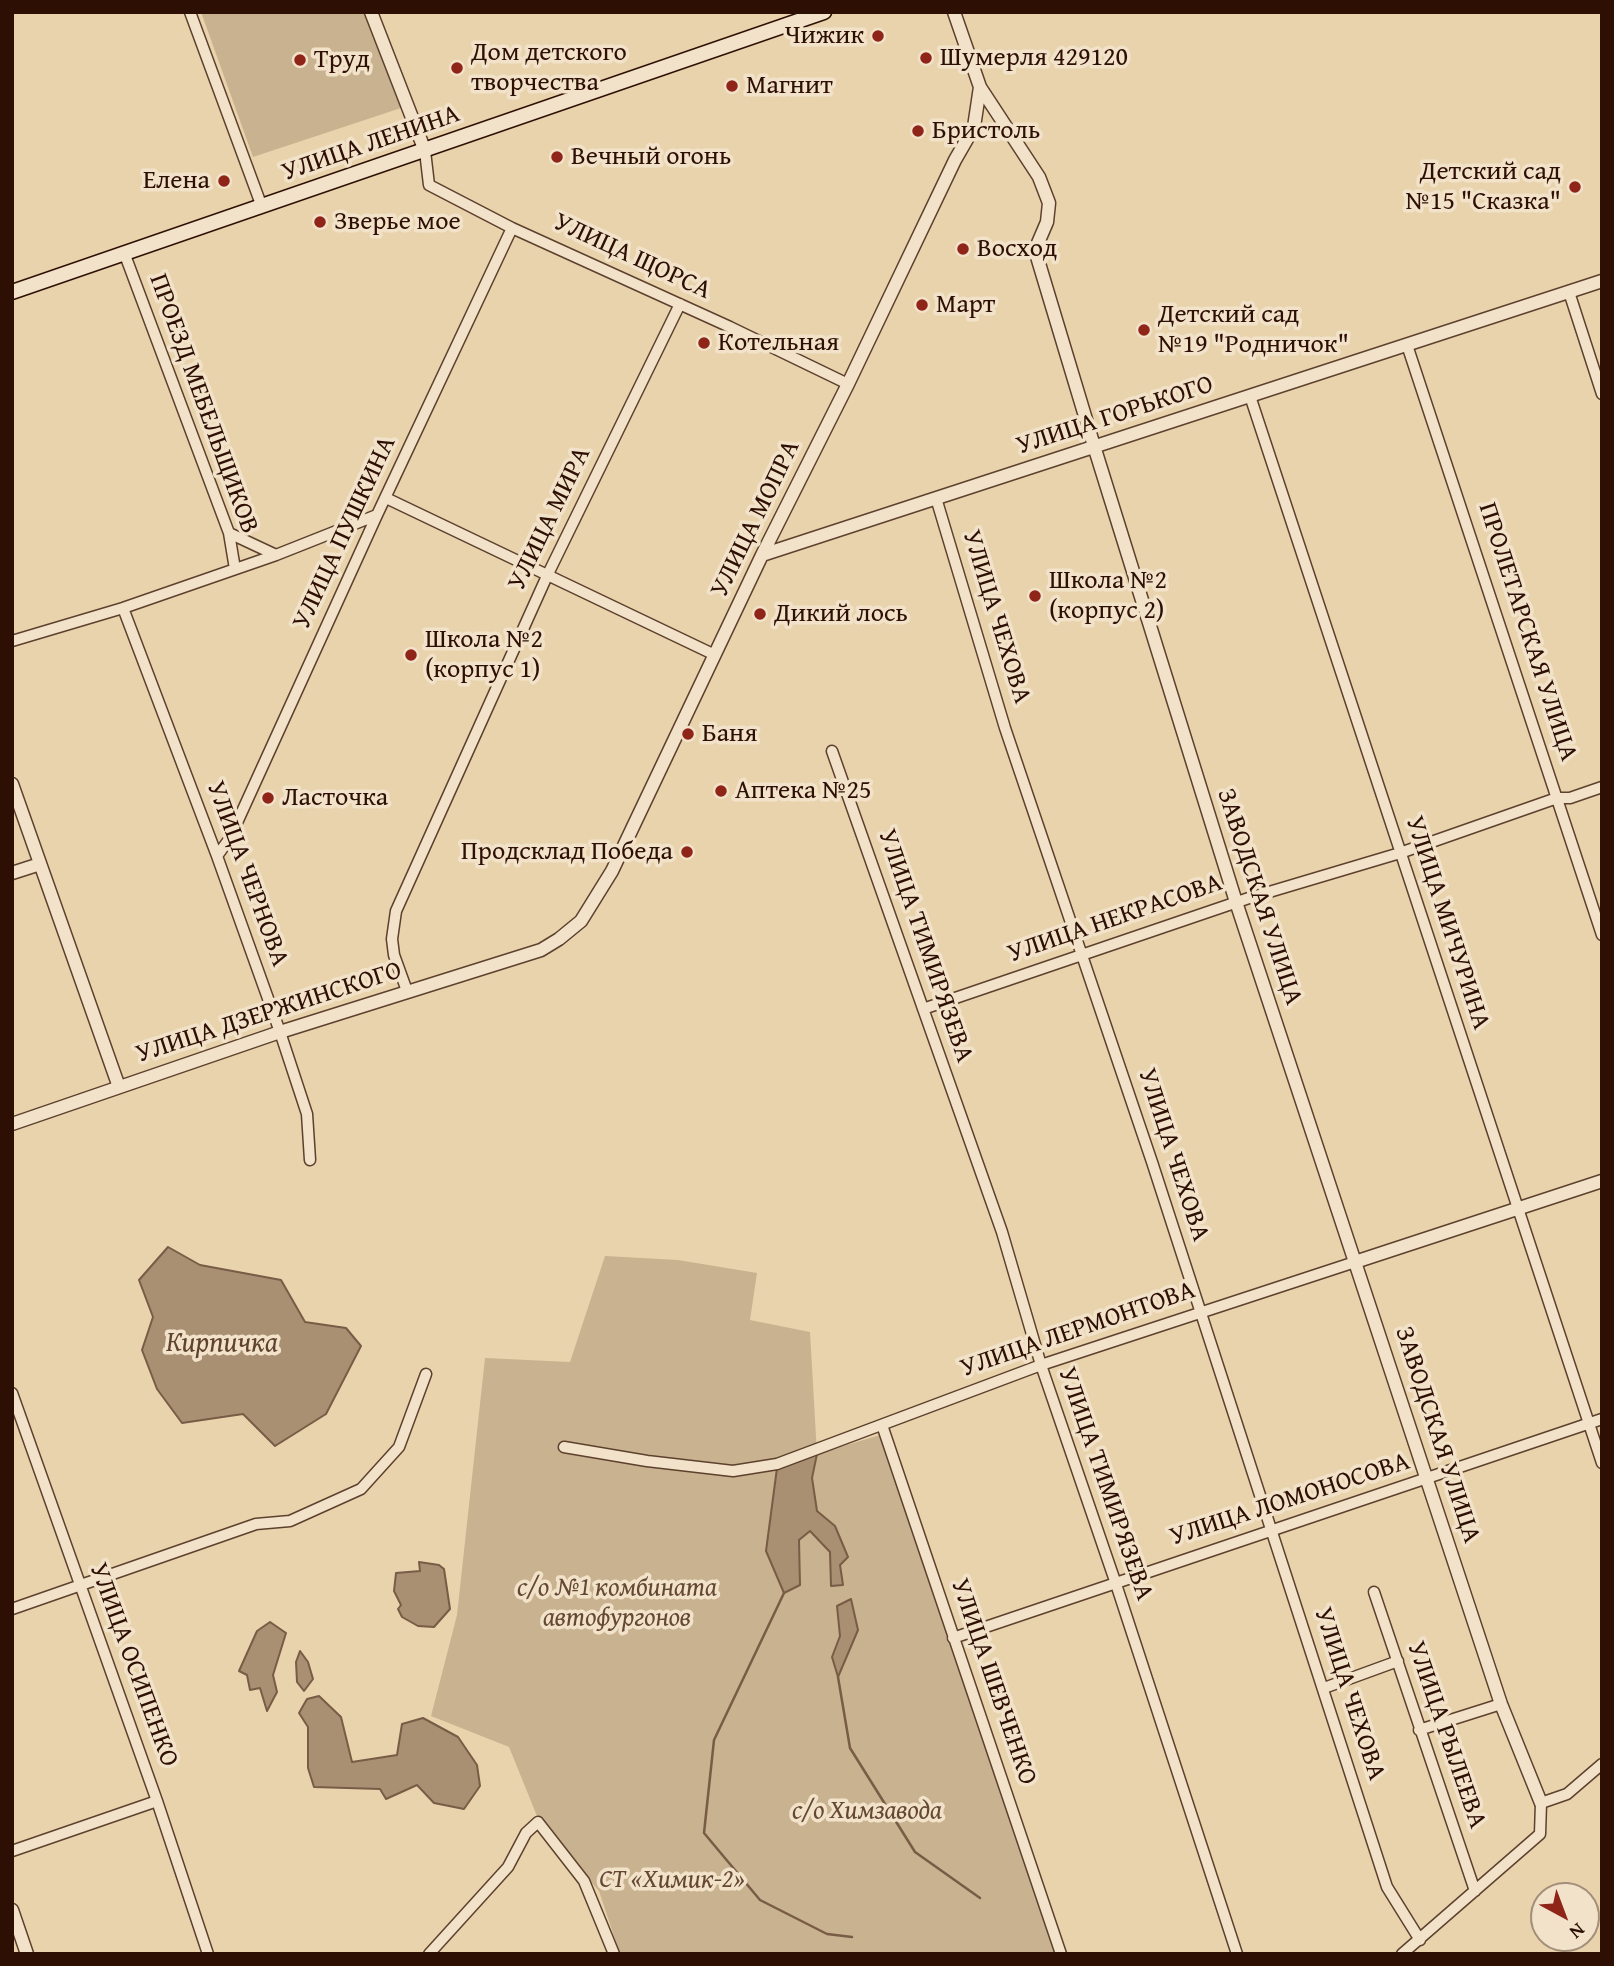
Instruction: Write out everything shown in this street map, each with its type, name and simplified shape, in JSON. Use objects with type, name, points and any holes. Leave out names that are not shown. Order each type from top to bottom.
[{"type":"main road","name":"УЛИЦА ЛЕНИНА","points":[[12,292],[824,12]]},
{"type":"street","points":[[190,12],[262,207]]},
{"type":"street","points":[[371,12],[425,151]]},
{"type":"street","name":"ЗАВОДСКАЯ УЛИЦА","points":[[954,12],[980,87],[1039,177],[1049,203],[1047,222],[1035,250],[1094,446],[1236,902],[1501,1704],[1541,1802]]},
{"type":"street","name":"УЛИЦА МОПРА","points":[[541,950],[581,921],[612,872],[762,555],[848,384],[955,160],[974,127],[980,87]]},
{"type":"street","name":"УЛИЦА ЩОРСА","points":[[425,151],[429,185],[512,228],[848,384]]},
{"type":"street","name":"УЛИЦА ПУШКИНА","points":[[217,856],[229,838],[512,228]]},
{"type":"street","name":"ПРОЕЗД МЕБЕЛЬЩИКОВ","points":[[124,255],[229,533],[236,569]]},
{"type":"street","name":"УЛИЦА ГОРЬКОГО","points":[[762,555],[1602,281]]},
{"type":"street","points":[[1569,292],[1602,394]]},
{"type":"street","name":"УЛИЦА МИРА","points":[[407,991],[394,955],[392,939],[396,911],[547,576],[680,304]]},
{"type":"street","name":"ПРОЛЕТАРСКАЯ УЛИЦА","points":[[1407,345],[1602,935]]},
{"type":"street","name":"УЛИЦА МИЧУРИНА","points":[[1250,396],[1602,1463]]},
{"type":"street","points":[[386,498],[715,655]]},
{"type":"street","name":"УЛИЦА ЧЕХОВА","points":[[936,498],[1005,728],[1152,1162],[1387,1887],[1420,1940]]},
{"type":"street","points":[[12,641],[122,608],[236,569],[377,516]]},
{"type":"street","points":[[229,533],[276,555]]},
{"type":"street","name":"УЛИЦА ЧЕРНОВА","points":[[122,608],[217,856],[307,1114],[310,1160]]},
{"type":"street","name":"УЛИЦА ТИМИРЯЗЕВА","points":[[832,751],[1002,1232],[1041,1365],[1237,1954]]},
{"type":"street","points":[[12,785],[119,1087]]},
{"type":"street","name":"УЛИЦА НЕКРАСОВА","points":[[923,1009],[1236,902],[1400,853],[1558,798],[1570,798],[1602,787]]},
{"type":"street","points":[[12,873],[40,864]]},
{"type":"street","name":"УЛИЦА ДЗЕРЖИНСКОГО","points":[[12,1124],[279,1032],[541,950]]},
{"type":"street","name":"УЛИЦА ЛЕРМОНТОВА","points":[[564,1447],[647,1461],[733,1471],[776,1464],[1041,1365],[1602,1181]]},
{"type":"street","points":[[12,1609],[256,1524],[290,1521],[361,1489],[399,1447],[426,1374]]},
{"type":"street","name":"УЛИЦА ОСИПЕНКО","points":[[12,1393],[157,1801],[208,1954]]},
{"type":"street","name":"УЛИЦА ЛОМОНОСОВА","points":[[953,1638],[1115,1581],[1272,1531],[1602,1419]]},
{"type":"street","name":"УЛИЦА ШЕВЧЕНКО","points":[[883,1425],[1061,1954]]},
{"type":"street","name":"УЛИЦА РЫЛЕЕВА","points":[[1374,1592],[1475,1891]]},
{"type":"street","points":[[1324,1688],[1398,1661]]},
{"type":"street","points":[[1419,1730],[1501,1704]]},
{"type":"street","points":[[1402,1954],[1540,1834],[1541,1802],[1567,1794],[1602,1764]]},
{"type":"street","points":[[12,1851],[157,1801]]},
{"type":"street","points":[[429,1954],[508,1867],[526,1833],[538,1822],[584,1881],[614,1954]]},
{"type":"street","points":[[12,1910],[27,1954]]},
{"type":"green space","name":"Труд","points":[[201,12],[364,12],[401,108],[253,157]]},
{"type":"green space","points":[[605,1256],[678,1260],[757,1273],[750,1320],[810,1332],[817,1454],[880,1435],[1056,1954],[620,1954],[599,1891],[539,1821],[509,1747],[431,1716],[457,1615],[485,1358],[570,1362]],"holes":[[[817,1455],[812,1478],[817,1511],[835,1526],[831,1586],[831,1552],[810,1531],[799,1540],[800,1585],[784,1593],[766,1552]],[[837,1606],[858,1630],[832,1657],[840,1636]]]},
{"type":"water","name":"Кирпичка","points":[[168,1247],[200,1265],[281,1280],[305,1322],[346,1328],[361,1346],[326,1414],[275,1446],[243,1414],[182,1423],[157,1389],[142,1350],[153,1317],[139,1280]]},
{"type":"water","points":[[817,1454],[812,1478],[817,1511],[835,1526],[848,1557],[840,1565],[843,1585],[831,1586],[830,1552],[810,1531],[799,1540],[800,1585],[784,1593],[766,1551],[777,1468]]},
{"type":"water","points":[[419,1562],[439,1565],[444,1569],[450,1609],[434,1627],[418,1626],[402,1617],[398,1609],[401,1605],[394,1591],[396,1573],[420,1571]]},
{"type":"water","points":[[851,1599],[858,1630],[838,1677],[832,1657],[840,1636],[837,1606]]},
{"type":"water","points":[[270,1622],[286,1633],[273,1675],[277,1692],[267,1711],[260,1688],[250,1690],[247,1675],[239,1671],[257,1631]]},
{"type":"water","points":[[300,1651],[308,1662],[313,1679],[304,1691],[297,1682],[296,1662]]},
{"type":"water","points":[[319,1696],[341,1717],[352,1762],[397,1755],[402,1724],[423,1718],[458,1737],[477,1765],[480,1786],[464,1809],[434,1803],[417,1785],[386,1799],[380,1789],[314,1787],[308,1768],[308,1727],[299,1713],[307,1699]]},
{"type":"waterway","points":[[784,1593],[714,1740],[704,1833],[760,1900],[827,1934],[852,1937]]},
{"type":"waterway","points":[[838,1677],[850,1748],[915,1852],[980,1898]]},
{"type":"place","name":"Чижик","points":[[878,36]]},
{"type":"place","name":"Шумерля 429120","points":[[926,58]]},
{"type":"place","name":"Труд","points":[[300,60]]},
{"type":"place","name":"Дом детского творчества","points":[[457,68]]},
{"type":"place","name":"Магнит","points":[[732,86]]},
{"type":"place","name":"Бристоль","points":[[918,131]]},
{"type":"place","name":"Вечный огонь","points":[[557,157]]},
{"type":"place","name":"Елена","points":[[224,181]]},
{"type":"place","name":"Детский сад №15 \"Сказка\"","points":[[1575,187]]},
{"type":"place","name":"Зверье мое","points":[[320,222]]},
{"type":"place","name":"Восход","points":[[963,249]]},
{"type":"place","name":"Март","points":[[922,305]]},
{"type":"place","name":"Детский сад №19 \"Родничок\"","points":[[1144,330]]},
{"type":"place","name":"Котельная","points":[[704,343]]},
{"type":"place","name":"Школа №2 (корпус 2)","points":[[1035,596]]},
{"type":"place","name":"Дикий лось","points":[[760,614]]},
{"type":"place","name":"Школа №2 (корпус 1)","points":[[411,655]]},
{"type":"place","name":"Баня","points":[[688,734]]},
{"type":"place","name":"Аптека №25","points":[[721,791]]},
{"type":"place","name":"Ласточка","points":[[268,798]]},
{"type":"place","name":"Продсклад Победа","points":[[687,852]]},
{"type":"park label","name":"с/о №1 комбината автофургонов","points":[[617,1603]]},
{"type":"park label","name":"с/о Химзавода","points":[[867,1811]]},
{"type":"park label","name":"СТ «Химик-2»","points":[[672,1880]]}]
